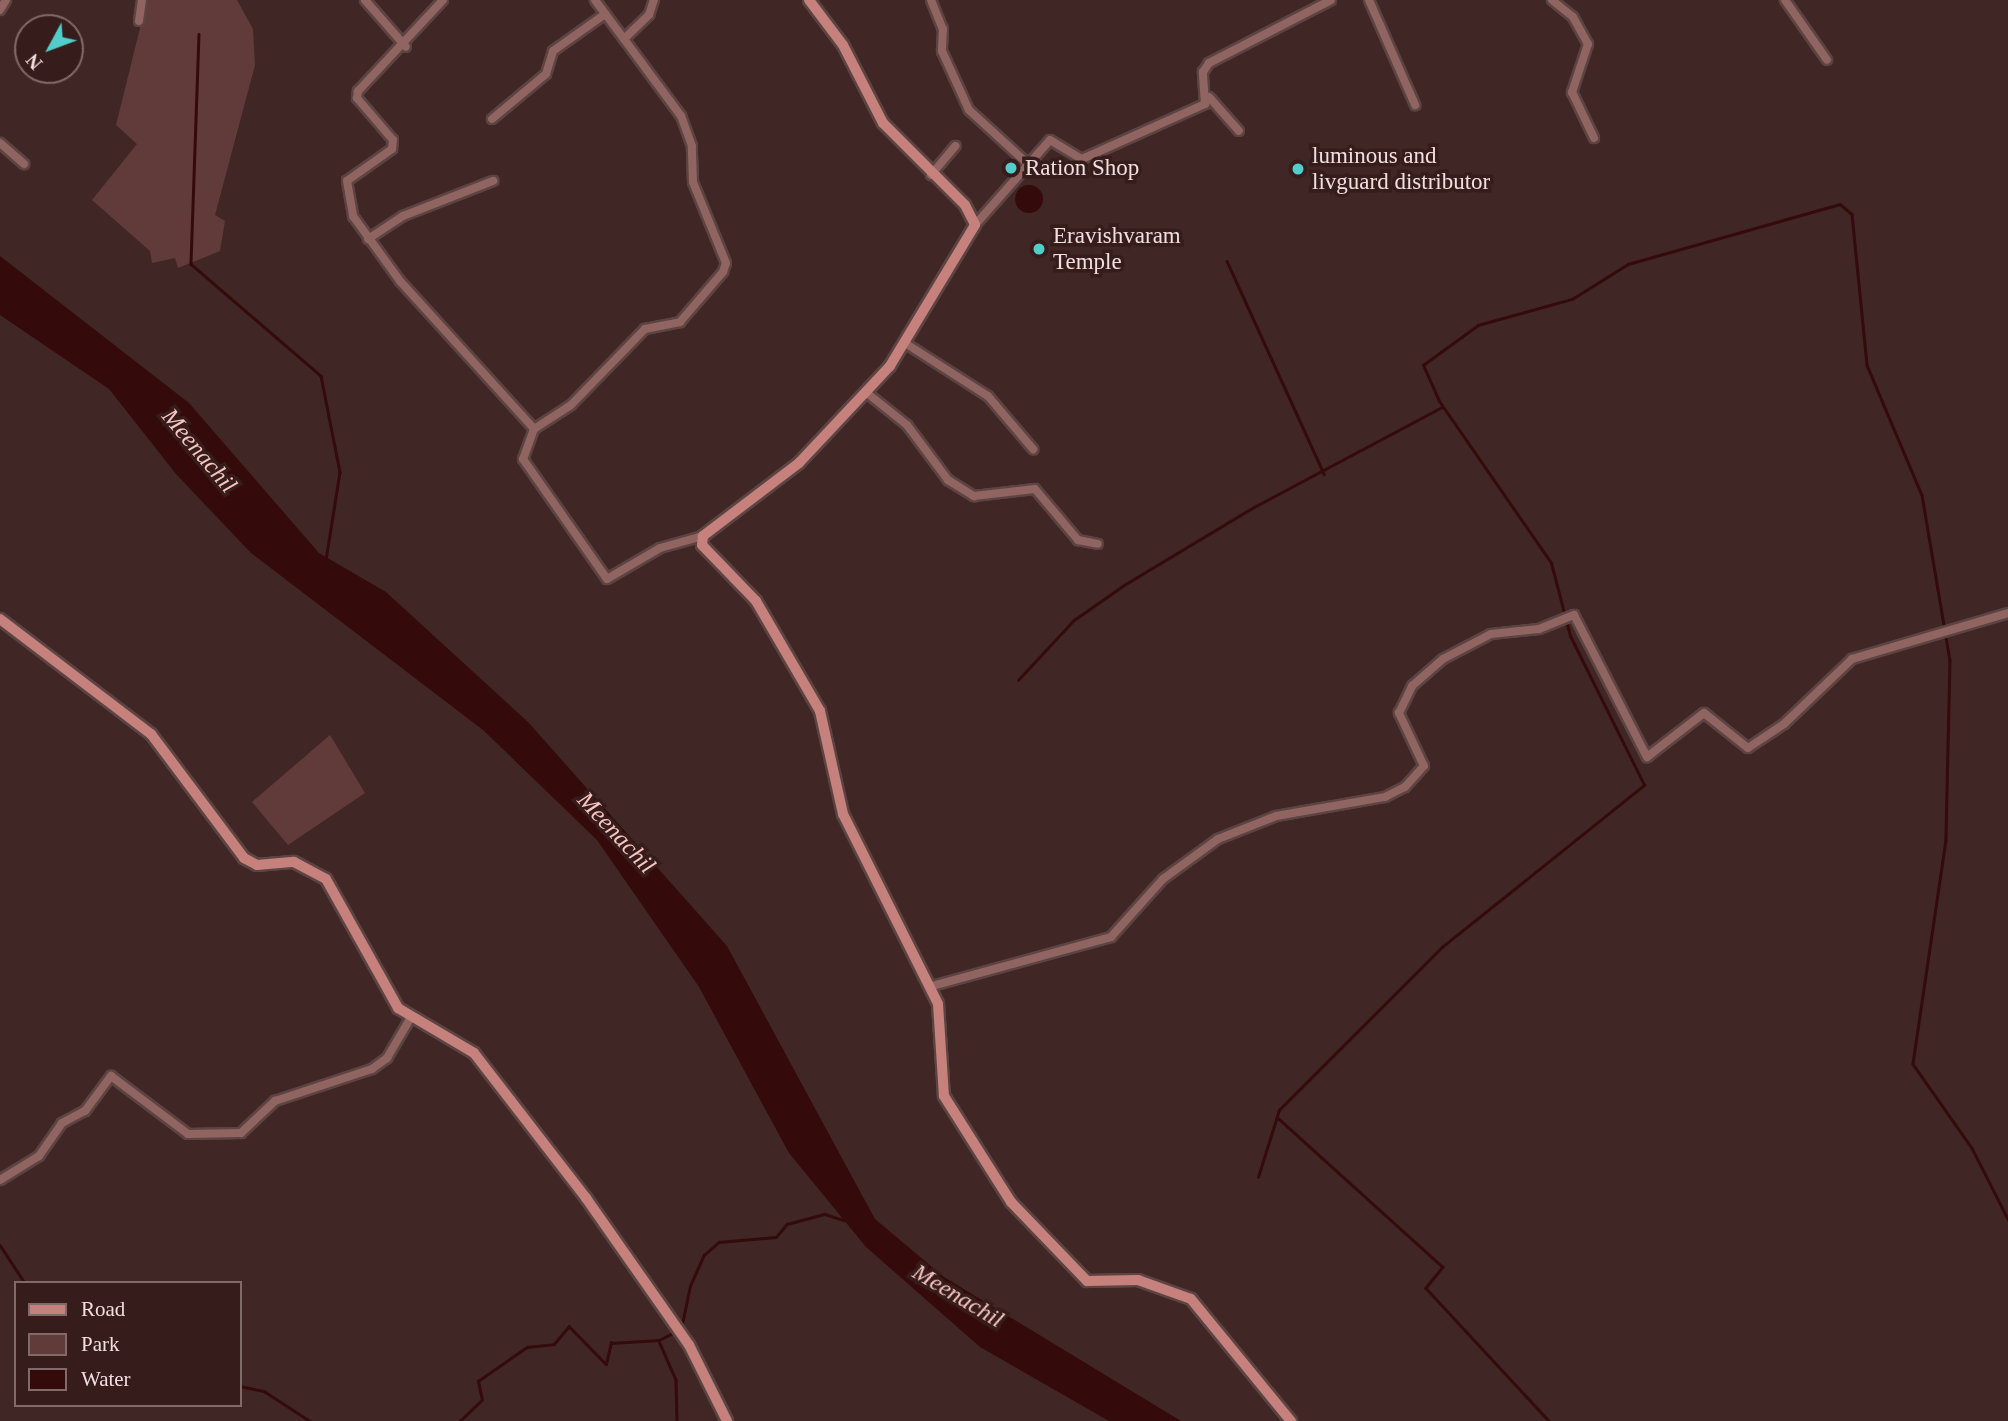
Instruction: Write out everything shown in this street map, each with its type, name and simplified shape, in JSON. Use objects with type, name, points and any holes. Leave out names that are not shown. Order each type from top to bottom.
[{"type":"main road","points":[[808,0],[843,45],[883,123],[931,175],[976,217],[975,225],[905,343],[867,393],[799,463],[703,536],[702,545],[756,601],[820,711],[843,814],[932,986],[944,1096],[1011,1202],[1087,1281],[1138,1280],[1191,1299],[1291,1421]]},
{"type":"main road","points":[[0,619],[151,734],[244,858],[257,864],[294,862],[326,879],[410,1019],[474,1053],[586,1198],[669,1325],[690,1345],[727,1421]]},
{"type":"street","points":[[0,10],[6,0]]},
{"type":"street","points":[[139,21],[142,0]]},
{"type":"street","points":[[365,0],[405,47]]},
{"type":"street","points":[[443,0],[405,47],[357,99],[393,140],[392,149],[346,181],[345,195],[368,239],[534,429]]},
{"type":"street","points":[[595,0],[681,116],[692,146],[693,182],[726,263],[719,280],[680,322],[645,329],[571,405],[534,429],[523,459],[607,579],[660,548],[703,536]]},
{"type":"street","points":[[624,39],[649,15],[654,0]]},
{"type":"street","points":[[931,0],[943,29],[942,51],[969,110],[1028,164]]},
{"type":"street","points":[[1239,131],[1209,97],[1202,79],[1209,63],[1331,0]]},
{"type":"street","points":[[1369,0],[1415,105]]},
{"type":"street","points":[[1552,0],[1573,18],[1588,44],[1572,92],[1594,138]]},
{"type":"street","points":[[1785,0],[1827,60]]},
{"type":"street","points":[[492,119],[545,74],[553,51],[605,13]]},
{"type":"street","points":[[975,225],[1028,164],[1057,139],[1082,159],[1090,157],[1209,97]]},
{"type":"street","points":[[0,143],[24,164]]},
{"type":"street","points":[[931,175],[955,146]]},
{"type":"street","points":[[368,239],[403,216],[493,181]]},
{"type":"street","points":[[905,343],[988,396],[1033,449]]},
{"type":"street","points":[[867,393],[907,425],[948,480],[974,496],[1035,489],[1078,540],[1098,544]]},
{"type":"street","points":[[932,986],[1111,937],[1163,879],[1217,839],[1276,816],[1385,797],[1405,787],[1424,766],[1399,713],[1412,687],[1443,659],[1490,634],[1539,629],[1567,617],[1647,757],[1704,713],[1748,748],[1784,724],[1848,661],[2008,613]]},
{"type":"street","points":[[0,1180],[39,1156],[62,1123],[85,1111],[111,1076],[188,1134],[241,1133],[275,1101],[372,1069],[387,1058],[410,1019]]},
{"type":"green space","points":[[147,0],[237,0],[253,29],[255,65],[215,215],[225,221],[220,251],[178,268],[175,258],[152,263],[150,251],[92,200],[137,144],[116,125]]},
{"type":"green space","points":[[330,735],[365,793],[288,845],[252,802]]},
{"type":"water","points":[[1029,185],[1039,189],[1043,199],[1039,209],[1029,213],[1019,209],[1015,199],[1019,189]]},
{"type":"water","name":"Meenachil","points":[[0,256],[189,403],[319,553],[386,592],[528,722],[727,946],[875,1219],[944,1277],[1181,1421],[1109,1421],[980,1347],[866,1247],[789,1153],[699,987],[597,840],[483,730],[251,553],[176,474],[109,389],[0,315]]},
{"type":"waterway","points":[[199,34],[191,264],[321,376],[340,472],[326,560]]},
{"type":"waterway","points":[[1258,1177],[1279,1110],[1442,947],[1644,785],[1570,636],[1551,563],[1439,401],[1423,365],[1478,325],[1572,299],[1628,264],[1840,204],[1852,214],[1867,365],[1922,495],[1950,660],[1946,840],[1913,1064],[1972,1148],[2008,1219]]},
{"type":"waterway","points":[[1227,261],[1324,474]]},
{"type":"waterway","points":[[1018,680],[1074,620],[1124,585],[1254,507],[1442,407]]},
{"type":"waterway","points":[[1278,1118],[1443,1267],[1426,1288],[1549,1421]]},
{"type":"waterway","points":[[681,1329],[690,1286],[704,1255],[719,1242],[776,1237],[787,1224],[825,1214],[844,1220]]},
{"type":"waterway","points":[[0,1245],[24,1281]]},
{"type":"waterway","points":[[460,1421],[482,1400],[478,1381],[527,1347],[554,1344],[569,1326],[606,1364],[611,1343],[659,1340],[675,1332]]},
{"type":"waterway","points":[[659,1341],[676,1380],[677,1421]]},
{"type":"waterway","points":[[242,1386],[264,1391],[310,1421]]},
{"type":"place","name":"Ration Shop","points":[[1011,168]]},
{"type":"place","name":"luminous and livguard distributor","points":[[1298,169]]},
{"type":"place","name":"Eravishvaram Temple","points":[[1039,249]]}]
